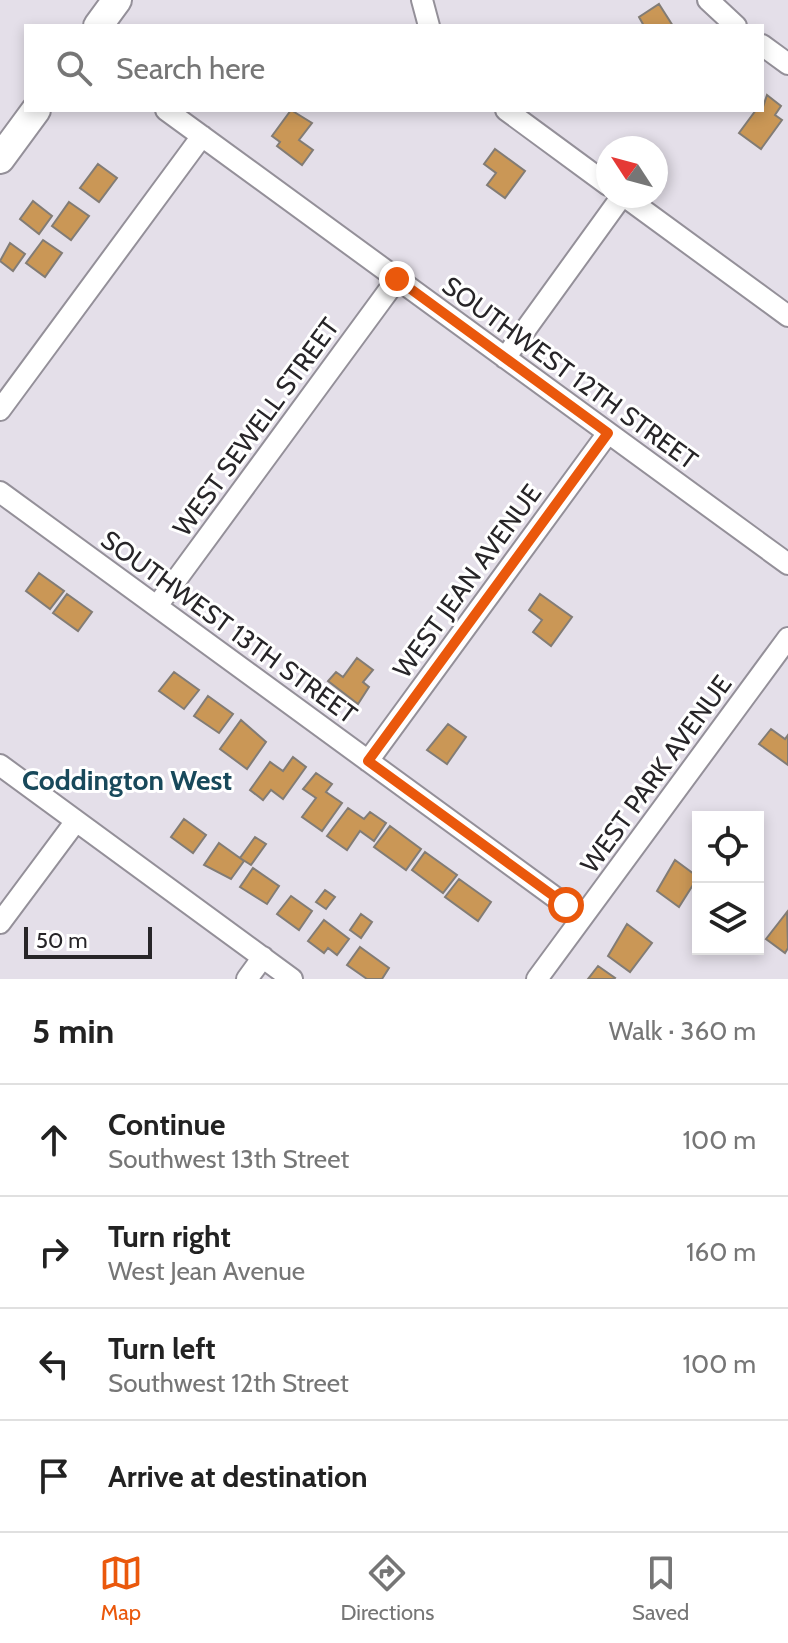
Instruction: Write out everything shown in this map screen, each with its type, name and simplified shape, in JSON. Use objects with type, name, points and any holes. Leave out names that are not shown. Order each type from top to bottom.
[{"type":"street","points":[[99,24],[117,0]]},
{"type":"street","points":[[422,0],[428,24]]},
{"type":"street","points":[[708,0],[734,24]]},
{"type":"street","points":[[764,46],[788,64]]},
{"type":"street","points":[[0,159],[35,112]]},
{"type":"street","name":"SOUTHWEST 12TH STREET","points":[[169,112],[788,564]]},
{"type":"street","points":[[509,112],[596,176]]},
{"type":"street","points":[[0,410],[202,136]]},
{"type":"street","points":[[505,358],[614,208]]},
{"type":"street","points":[[640,208],[788,316]]},
{"type":"street","name":"WEST SEWELL STREET","points":[[157,606],[397,279]]},
{"type":"street","name":"WEST JEAN AVENUE","points":[[368,761],[608,433]]},
{"type":"street","name":"SOUTHWEST 13TH STREET","points":[[0,492],[582,917]]},
{"type":"street","name":"WEST PARK AVENUE","points":[[537,979],[788,638]]},
{"type":"street","points":[[0,765],[292,979]]},
{"type":"street","points":[[0,923],[76,821]]},
{"type":"street","points":[[247,979],[263,957]]},
{"type":"building","points":[[659,4],[672,24],[643,24],[639,17]]},
{"type":"building","points":[[767,95],[781,106],[775,115],[782,120],[761,149],[739,133],[755,112],[764,112]]},
{"type":"building","points":[[290,112],[294,112],[312,123],[299,140],[313,150],[302,165],[277,146],[280,142],[272,136]]},
{"type":"building","points":[[495,149],[525,171],[505,198],[487,185],[496,173],[484,164]]},
{"type":"building","points":[[98,164],[117,178],[99,202],[80,188]]},
{"type":"building","points":[[33,201],[52,216],[39,234],[20,219]]},
{"type":"building","points":[[69,202],[89,216],[71,240],[52,226]]},
{"type":"building","points":[[43,240],[62,253],[45,277],[26,263]]},
{"type":"building","points":[[10,243],[25,254],[13,271],[0,261]]},
{"type":"building","points":[[39,573],[64,591],[50,609],[26,591]]},
{"type":"building","points":[[67,594],[92,612],[78,631],[53,613]]},
{"type":"building","points":[[540,594],[572,617],[551,646],[533,632],[542,620],[529,610]]},
{"type":"building","points":[[357,658],[373,670],[363,682],[369,687],[358,704],[328,681],[336,672],[343,677]]},
{"type":"building","points":[[174,672],[199,690],[184,709],[159,691]]},
{"type":"building","points":[[208,696],[233,714],[219,733],[194,716]]},
{"type":"building","points":[[241,720],[266,742],[247,769],[220,749]]},
{"type":"building","points":[[448,724],[466,737],[447,764],[427,750]]},
{"type":"building","points":[[771,729],[785,739],[788,735],[788,765],[759,744]]},
{"type":"building","points":[[293,757],[306,767],[283,799],[271,790],[263,800],[250,790],[270,762],[283,771]]},
{"type":"building","points":[[316,773],[332,784],[326,792],[342,803],[322,831],[302,817],[316,798],[303,789]]},
{"type":"building","points":[[348,808],[364,819],[370,812],[386,823],[374,841],[360,831],[347,850],[327,836]]},
{"type":"building","points":[[184,819],[206,835],[193,853],[171,837]]},
{"type":"building","points":[[390,826],[421,849],[406,870],[374,847]]},
{"type":"building","points":[[255,837],[266,844],[251,865],[240,858]]},
{"type":"building","points":[[219,843],[244,861],[231,879],[204,865]]},
{"type":"building","points":[[425,852],[457,875],[443,893],[412,870]]},
{"type":"building","points":[[675,860],[692,873],[692,886],[679,907],[657,891]]},
{"type":"building","points":[[253,868],[279,886],[267,904],[240,887]]},
{"type":"building","points":[[459,879],[491,902],[478,921],[445,897]]},
{"type":"building","points":[[325,890],[335,897],[326,909],[316,902]]},
{"type":"building","points":[[291,896],[312,911],[299,930],[277,914]]},
{"type":"building","points":[[787,912],[788,948],[785,953],[766,939]]},
{"type":"building","points":[[361,914],[372,922],[361,938],[350,930]]},
{"type":"building","points":[[324,920],[349,939],[337,955],[328,948],[324,953],[308,941]]},
{"type":"building","points":[[627,924],[652,943],[630,972],[608,956]]},
{"type":"building","points":[[360,947],[389,968],[382,979],[367,979],[347,965]]},
{"type":"building","points":[[598,966],[615,978],[588,979]]},
{"type":"district","name":"Coddington West","points":[[127,780]]},
{"type":"route","points":[[397,279],[608,433],[368,761],[566,905]]}]
